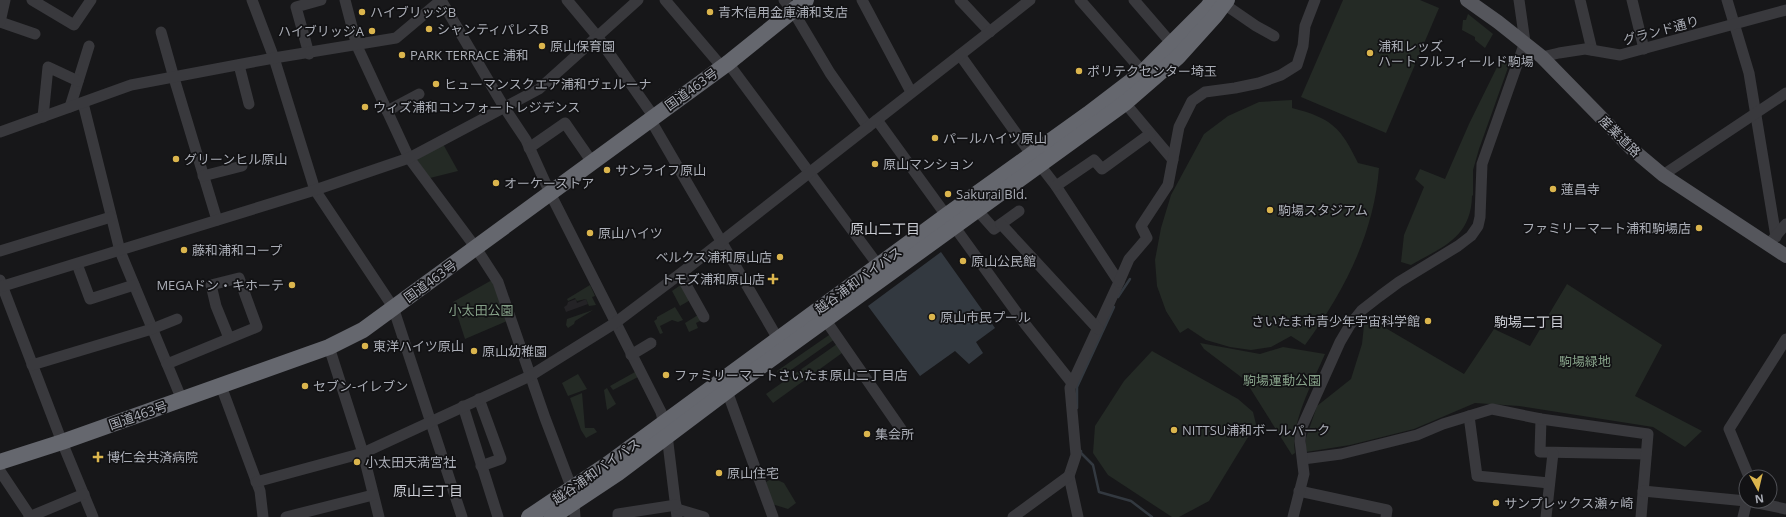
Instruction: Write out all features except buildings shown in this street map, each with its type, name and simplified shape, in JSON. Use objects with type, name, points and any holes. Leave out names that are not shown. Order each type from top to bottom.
[{"type":"highway","name":"国道463号","points":[[0,462],[62,442],[329,347],[363,330],[725,65],[788,6],[806,0]]},
{"type":"highway","name":"越谷浦和バイパス","points":[[552,517],[618,473],[665,429],[778,338],[822,315],[878,265],[951,220],[977,210],[1036,159],[1143,72],[1214,2]]},
{"type":"highway","name":"越谷浦和バイパス","points":[[665,429],[727,391],[822,315],[1036,159],[1125,103],[1178,57],[1214,2]]},
{"type":"highway","name":"越谷浦和バイパス","points":[[529,517],[574,503]]},
{"type":"main road","name":"産業道路","points":[[1467,0],[1525,42],[1632,149],[1663,175],[1772,241],[1786,256]]},
{"type":"street","points":[[5,0],[0,22],[35,34]]},
{"type":"street","points":[[32,0],[74,25],[90,1]]},
{"type":"street","points":[[252,0],[274,58],[315,190],[393,307],[462,517]]},
{"type":"street","points":[[308,54],[296,7],[322,0]]},
{"type":"street","points":[[345,0],[357,46],[409,158],[476,248],[498,282],[574,503]]},
{"type":"street","points":[[0,132],[131,85],[274,58],[357,46],[396,38],[441,0],[530,148],[550,193],[661,412],[665,429],[677,510]]},
{"type":"street","points":[[567,0],[597,36],[652,118],[721,241],[778,338]]},
{"type":"street","points":[[94,517],[62,442],[1,284],[120,251],[315,190],[409,158],[539,89],[638,0]]},
{"type":"street","points":[[665,0],[725,65],[878,265]]},
{"type":"street","points":[[862,0],[911,92]]},
{"type":"street","points":[[960,0],[990,32]]},
{"type":"street","points":[[256,482],[362,452],[530,376],[615,323],[809,174],[911,92],[1030,0]]},
{"type":"street","points":[[1080,0],[1143,72]]},
{"type":"street","points":[[1134,0],[1172,44]]},
{"type":"street","points":[[1078,517],[1069,476],[1076,455],[1070,388],[1129,259],[1147,238],[1142,226],[1168,185],[1179,127],[1192,101],[1205,92],[1259,83],[1282,76],[1297,65],[1303,46],[1305,26],[1315,0]]},
{"type":"street","points":[[1293,517],[1304,474],[1300,441],[1301,429],[1340,342],[1350,325],[1362,310],[1380,296],[1399,282],[1458,246],[1471,236],[1478,226],[1480,217],[1482,164],[1525,42],[1519,0]]},
{"type":"street","points":[[1580,0],[1592,50]]},
{"type":"street","points":[[1632,0],[1644,49]]},
{"type":"street","points":[[1727,0],[1749,73],[1756,114],[1772,241]]},
{"type":"street","points":[[1214,2],[1274,36]]},
{"type":"street","points":[[788,6],[830,73],[873,123],[951,220],[1025,324],[1072,383]]},
{"type":"street","name":"グランド通り","points":[[1542,58],[1559,53],[1592,50],[1620,55],[1786,10]]},
{"type":"street","points":[[161,32],[217,220]]},
{"type":"street","points":[[70,107],[89,46]]},
{"type":"street","points":[[960,55],[1056,186],[1119,282]]},
{"type":"street","points":[[239,65],[250,104]]},
{"type":"street","points":[[43,116],[48,67],[78,81]]},
{"type":"street","points":[[1663,175],[1786,93]]},
{"type":"street","points":[[387,111],[419,94]]},
{"type":"street","points":[[83,103],[120,251],[182,400]]},
{"type":"street","points":[[1125,103],[1173,160]]},
{"type":"street","points":[[530,148],[565,123],[592,162]]},
{"type":"street","points":[[1056,186],[1094,160],[1102,169],[1150,134]]},
{"type":"street","points":[[203,176],[242,166]]},
{"type":"street","points":[[977,210],[994,229],[1020,211]]},
{"type":"street","points":[[0,251],[111,217]]},
{"type":"street","points":[[1002,224],[1098,329]]},
{"type":"street","points":[[1772,241],[1786,224]]},
{"type":"street","points":[[77,264],[90,299],[134,285]]},
{"type":"street","points":[[680,274],[704,317]]},
{"type":"street","points":[[167,364],[258,327],[239,278],[211,285],[216,306],[229,338]]},
{"type":"street","points":[[822,315],[901,429]]},
{"type":"street","points":[[32,365],[152,329],[177,319]]},
{"type":"street","points":[[1746,469],[1728,429],[1786,339]]},
{"type":"street","points":[[632,354],[651,343]]},
{"type":"street","points":[[329,347],[362,452],[379,517]]},
{"type":"street","points":[[221,386],[260,491],[263,517]]},
{"type":"street","points":[[727,391],[773,517]]},
{"type":"street","points":[[479,399],[501,459],[481,466]]},
{"type":"street","points":[[463,406],[498,517]]},
{"type":"street","points":[[1303,460],[1341,454],[1416,435],[1443,424],[1492,409],[1541,419],[1648,434],[1641,517]]},
{"type":"street","points":[[1469,416],[1477,476],[1549,483]]},
{"type":"street","points":[[1541,419],[1540,452],[1646,454]]},
{"type":"street","points":[[1546,517],[1552,452]]},
{"type":"street","points":[[0,471],[30,517],[84,494]]},
{"type":"street","points":[[1013,517],[1069,476]]},
{"type":"street","points":[[1300,491],[1387,510],[1386,517]]},
{"type":"street","points":[[1643,491],[1738,500]]},
{"type":"street","points":[[286,517],[373,495]]},
{"type":"street","points":[[618,517],[618,514],[677,510],[704,517]]},
{"type":"shaded area","name":"原山市民プール","points":[[941,252],[995,328],[976,342],[983,353],[969,364],[955,351],[920,376],[868,306]]},
{"type":"shaded area","points":[[576,299],[577,303],[586,299],[588,304],[566,312],[564,307],[568,302]]},
{"type":"green space","name":"浦和レッズ ハートフルフィールド駒場","points":[[1343,0],[1420,0],[1439,8],[1386,133],[1301,97]]},
{"type":"green space","points":[[1468,14],[1493,34],[1485,48],[1475,40],[1475,37],[1462,30],[1463,20],[1466,20]]},
{"type":"green space","points":[[1501,59],[1510,62],[1473,170],[1473,195],[1466,222],[1453,240],[1433,253],[1411,265],[1401,262],[1404,235],[1424,187],[1415,179],[1420,169],[1445,179],[1469,124]]},
{"type":"green space","name":"駒場スタジアム","points":[[1292,100],[1292,108],[1317,116],[1334,126],[1346,141],[1358,163],[1379,168],[1371,216],[1355,261],[1332,304],[1305,345],[1291,336],[1271,347],[1251,350],[1230,347],[1206,340],[1188,328],[1180,333],[1166,311],[1157,286],[1155,260],[1161,228],[1171,195],[1204,134],[1228,116],[1259,102]]},
{"type":"green space","points":[[443,144],[458,171],[430,178],[416,159]]},
{"type":"green space","name":"小太田公園","points":[[492,280],[507,321],[465,339],[453,302]]},
{"type":"green space","points":[[682,284],[692,299],[680,306],[672,291]]},
{"type":"green space","name":"駒場緑地","points":[[1567,284],[1662,345],[1635,396],[1702,431],[1685,447],[1653,427],[1519,406],[1475,403],[1414,429],[1350,445],[1306,452],[1306,438],[1317,406],[1351,379],[1362,344],[1365,316],[1464,374],[1494,329],[1530,346]]},
{"type":"green space","points":[[590,285],[595,296],[592,297],[596,305],[589,306],[586,299],[577,301],[575,298],[568,301],[567,299]]},
{"type":"green space","points":[[675,307],[683,320],[678,322],[672,320],[660,326],[663,333],[660,334],[654,321],[657,317]]},
{"type":"green space","points":[[593,310],[575,321],[574,324],[568,328],[566,325],[567,319]]},
{"type":"green space","points":[[698,315],[702,320],[696,323],[698,328],[689,332],[685,323]]},
{"type":"green space","points":[[832,333],[835,339],[781,377],[777,371]]},
{"type":"green space","name":"駒場運動公園","points":[[1200,343],[1260,354],[1283,347],[1325,354],[1299,416],[1294,441],[1295,453],[1292,455],[1245,380],[1204,349]]},
{"type":"green space","points":[[837,344],[842,353],[773,403],[766,394]]},
{"type":"green space","name":"NITTSU浦和ボールパーク","points":[[1152,351],[1238,399],[1253,412],[1256,424],[1209,501],[1179,517],[1172,517],[1108,475],[1093,453],[1095,426],[1124,381]]},
{"type":"green space","points":[[635,372],[638,377],[613,390],[610,386]]},
{"type":"green space","points":[[578,374],[587,389],[568,396],[562,383]]},
{"type":"green space","points":[[607,388],[616,404],[607,410],[604,390]]},
{"type":"green space","points":[[582,393],[585,428],[594,428],[597,432],[586,438],[581,430],[570,398]]},
{"type":"green space","points":[[773,478],[784,483],[796,503],[788,509],[772,504],[766,482]]},
{"type":"waterway","points":[[1118,297],[1130,279]]},
{"type":"waterway","points":[[1077,408],[1077,387],[1114,307]]},
{"type":"waterway","points":[[1081,451],[1081,453],[1093,465],[1099,492],[1131,501],[1152,517]]},
{"type":"place","name":"ハイブリッジB","points":[[362,12]]},
{"type":"place","name":"青木信用金庫浦和支店","points":[[710,12]]},
{"type":"place","name":"シャンティパレスB","points":[[429,29]]},
{"type":"place","name":"ハイブリッジA","points":[[372,31]]},
{"type":"place","name":"原山保育園","points":[[542,46]]},
{"type":"place","name":"浦和レッズ ハートフルフィールド駒場","points":[[1370,53]]},
{"type":"place","name":"PARK TERRACE 浦和","points":[[402,55]]},
{"type":"place","name":"ポリテクセンター埼玉","points":[[1079,71]]},
{"type":"place","name":"ヒューマンスクエア浦和ヴェルーナ","points":[[436,84]]},
{"type":"place","name":"ウィズ浦和コンフォートレジデンス","points":[[365,107]]},
{"type":"place","name":"パールハイツ原山","points":[[935,138]]},
{"type":"place","name":"グリーンヒル原山","points":[[176,159]]},
{"type":"place","name":"原山マンション","points":[[875,164]]},
{"type":"place","name":"サンライフ原山","points":[[607,170]]},
{"type":"place","name":"オーケーストア","points":[[496,183]]},
{"type":"place","name":"蓮昌寺","points":[[1553,189]]},
{"type":"place","name":"Sakurai Bld.","points":[[948,194]]},
{"type":"place","name":"駒場スタジアム","points":[[1270,210]]},
{"type":"place","name":"ファミリーマート浦和駒場店","points":[[1699,228]]},
{"type":"place","name":"原山ハイツ","points":[[590,233]]},
{"type":"place","name":"藤和浦和コープ","points":[[184,250]]},
{"type":"place","name":"ベルクス浦和原山店","points":[[780,257]]},
{"type":"place","name":"原山公民館","points":[[963,261]]},
{"type":"place","name":"トモズ浦和原山店","points":[[773,279]]},
{"type":"place","name":"MEGAドン・キホーテ","points":[[292,285]]},
{"type":"place","name":"原山市民プール","points":[[932,317]]},
{"type":"place","name":"さいたま市青少年宇宙科学館","points":[[1428,321]]},
{"type":"place","name":"東洋ハイツ原山","points":[[365,346]]},
{"type":"place","name":"原山幼稚園","points":[[474,351]]},
{"type":"place","name":"ファミリーマートさいたま原山二丁目店","points":[[666,375]]},
{"type":"place","name":"セブン-イレブン","points":[[305,386]]},
{"type":"place","name":"NITTSU浦和ボールパーク","points":[[1174,430]]},
{"type":"place","name":"集会所","points":[[867,434]]},
{"type":"place","name":"博仁会共済病院","points":[[98,457]]},
{"type":"place","name":"小太田天満宮社","points":[[357,462]]},
{"type":"place","name":"原山住宅","points":[[719,473]]},
{"type":"place","name":"サンプレックス瀬ヶ崎","points":[[1496,503]]},
{"type":"district","name":"原山二丁目","points":[[885,228]]},
{"type":"district","name":"駒場二丁目","points":[[1529,321]]},
{"type":"district","name":"原山三丁目","points":[[428,490]]}]
